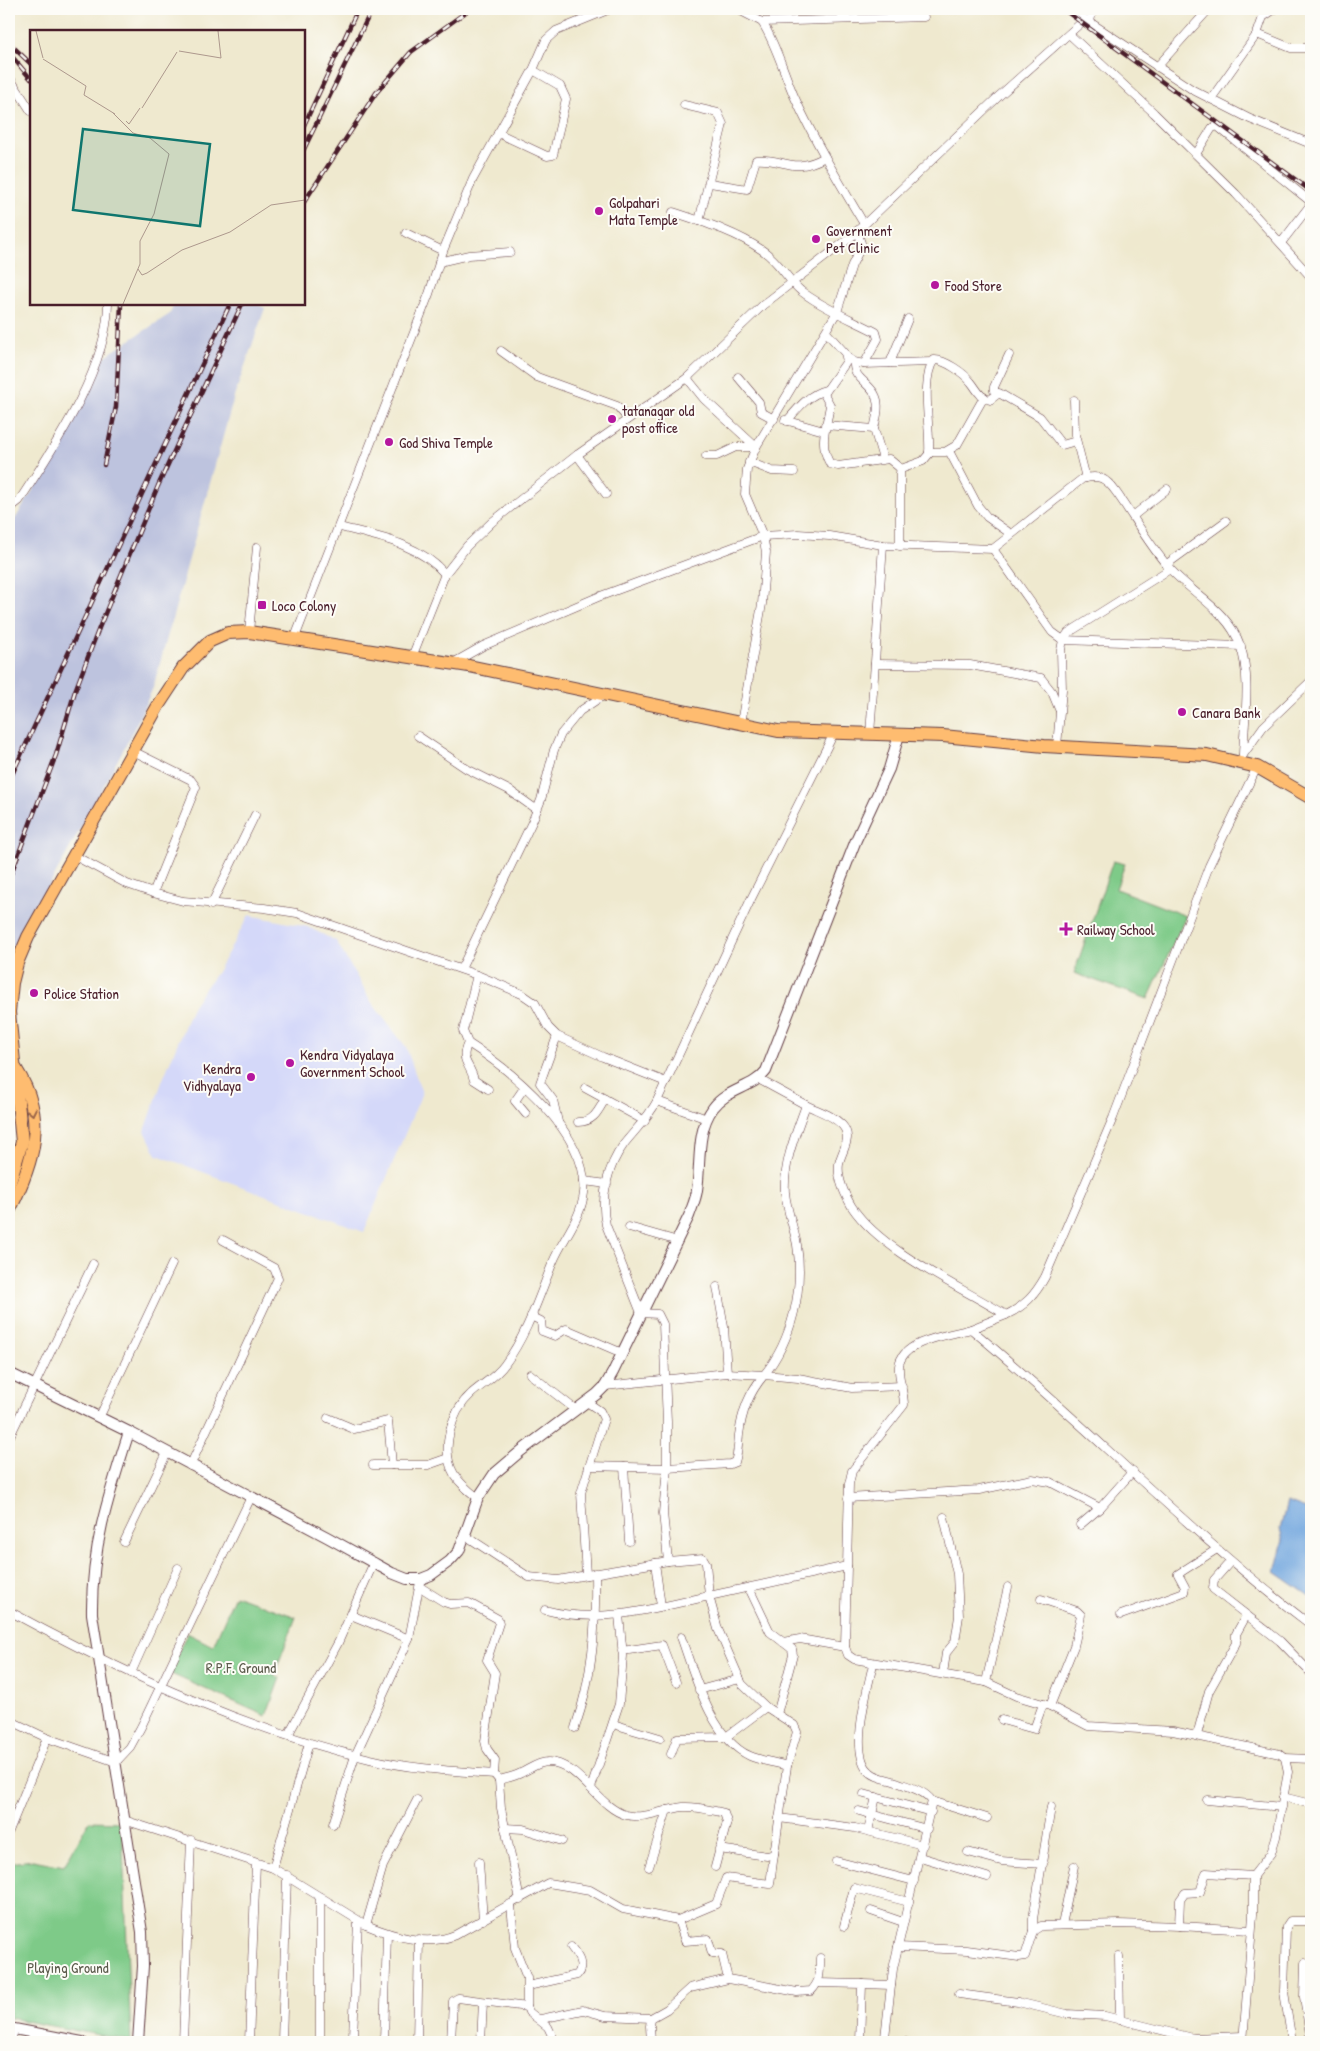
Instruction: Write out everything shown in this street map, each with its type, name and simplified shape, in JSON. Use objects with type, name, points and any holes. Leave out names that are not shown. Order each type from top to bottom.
[{"type":"main road","points":[[9,1184],[22,1142],[9,1012],[12,983],[17,963],[28,936],[75,856],[158,706],[195,654],[210,641],[228,633],[249,632],[452,663],[778,731],[943,736],[1057,746],[1186,752],[1241,758],[1311,798]]},
{"type":"main road","points":[[9,1211],[32,1159],[35,1142],[34,1118],[28,1094],[15,1067]]},
{"type":"street","points":[[294,640],[340,527],[443,251],[473,179],[534,70],[546,40],[556,31],[610,9]]},
{"type":"street","points":[[737,9],[762,22],[770,33],[794,96],[825,157],[864,224]]},
{"type":"street","points":[[1070,9],[1157,67],[1211,99],[1250,119],[1311,144]]},
{"type":"street","points":[[1090,21],[1094,9]]},
{"type":"street","points":[[1157,67],[1209,9]]},
{"type":"street","points":[[1211,99],[1257,34],[1262,17],[1275,9]]},
{"type":"street","points":[[762,22],[924,17]]},
{"type":"street","points":[[412,657],[445,574],[466,546],[492,522],[577,454],[688,378],[763,305],[857,231],[998,96],[1082,22],[1090,21]]},
{"type":"street","points":[[1069,34],[1196,154],[1311,277]]},
{"type":"street","points":[[1257,34],[1291,48],[1311,48]]},
{"type":"street","points":[[498,133],[547,156],[553,154],[565,106],[564,92],[560,86],[534,70]]},
{"type":"street","points":[[9,77],[30,109]]},
{"type":"street","points":[[684,105],[712,111],[721,117],[721,136],[699,221]]},
{"type":"street","points":[[1196,154],[1212,128],[1217,126],[1311,203],[1281,243]]},
{"type":"street","points":[[710,182],[747,189],[756,160],[803,166],[825,157]]},
{"type":"street","points":[[673,212],[699,221],[760,248],[775,259],[792,283],[803,292],[877,334],[878,339],[864,364]]},
{"type":"street","points":[[741,723],[762,604],[766,552],[764,536],[745,494],[744,483],[749,462],[756,447],[776,417],[836,312],[852,265],[860,249],[861,243],[857,231]]},
{"type":"street","points":[[406,233],[443,251]]},
{"type":"street","points":[[439,262],[469,255],[510,252]]},
{"type":"street","points":[[9,509],[19,501],[69,420],[96,362],[104,337],[108,305]]},
{"type":"street","points":[[890,363],[908,319]]},
{"type":"street","points":[[826,332],[850,360],[854,370],[876,396],[877,409],[874,429],[883,459]]},
{"type":"street","points":[[501,351],[537,378],[617,406],[628,419]]},
{"type":"street","points":[[1009,355],[994,387],[994,391],[1040,417],[1062,445],[1076,440]]},
{"type":"street","points":[[850,360],[864,364],[932,362],[940,360],[970,380],[975,390],[984,397],[990,400],[997,393]]},
{"type":"street","points":[[850,360],[826,390],[824,398],[830,405],[824,428],[827,458],[834,466],[883,459],[894,461],[901,468],[900,546]]},
{"type":"street","points":[[901,468],[927,458],[929,452],[928,387],[932,362]]},
{"type":"street","points":[[738,377],[759,402],[761,412],[787,421],[824,428],[874,429]]},
{"type":"street","points":[[688,378],[704,399],[756,447]]},
{"type":"street","points":[[787,421],[801,404],[826,390]]},
{"type":"street","points":[[929,452],[949,450],[957,445],[984,397]]},
{"type":"street","points":[[1074,400],[1076,440],[1086,478]]},
{"type":"street","points":[[706,456],[717,456],[736,447],[756,447]]},
{"type":"street","points":[[949,450],[978,506],[987,517],[1012,534]]},
{"type":"street","points":[[577,454],[606,494]]},
{"type":"street","points":[[749,462],[772,471],[794,472]]},
{"type":"street","points":[[452,663],[483,646],[598,597],[764,536],[798,534],[829,536],[883,546],[993,549],[1061,493],[1086,478],[1100,477],[1108,481],[1169,567],[1224,619],[1235,632],[1241,646],[1246,678],[1241,758]]},
{"type":"street","points":[[1133,516],[1167,489]]},
{"type":"street","points":[[1057,746],[1063,640],[1068,632],[1169,567],[1226,522]]},
{"type":"street","points":[[340,527],[386,539],[420,552],[434,561],[445,574]]},
{"type":"street","points":[[870,735],[883,546]]},
{"type":"street","points":[[249,632],[257,547]]},
{"type":"street","points":[[993,549],[1052,632],[1063,640],[1241,646]]},
{"type":"street","points":[[875,664],[970,665],[1041,678],[1052,692],[1060,710]]},
{"type":"street","points":[[1241,758],[1263,727],[1311,681]]},
{"type":"street","points":[[461,969],[537,810],[561,734],[580,711],[604,694]]},
{"type":"street","points":[[641,1313],[606,1226],[603,1200],[606,1184],[623,1146],[644,1121],[657,1101],[755,891],[834,733]]},
{"type":"street","points":[[333,1824],[355,1756],[409,1639],[420,1583],[450,1561],[459,1551],[466,1536],[478,1498],[484,1487],[504,1464],[587,1402],[605,1386],[678,1241],[697,1193],[701,1140],[707,1119],[714,1107],[726,1095],[760,1080],[766,1071],[856,840],[889,770],[899,735]]},
{"type":"street","points":[[418,736],[467,768],[509,790],[537,810]]},
{"type":"street","points":[[133,751],[191,780],[196,787],[153,893]]},
{"type":"street","points":[[1257,768],[1209,866],[1113,1118],[1045,1277],[1035,1294],[1022,1308],[1006,1316],[971,1330],[910,1348],[899,1364],[904,1405],[852,1471],[848,1498],[845,1647],[848,1655],[854,1659],[873,1664],[986,1682],[1016,1696],[1046,1705],[1088,1726],[1174,1731],[1280,1754],[1285,1758],[1311,1759]]},
{"type":"street","points":[[211,905],[255,815]]},
{"type":"street","points":[[75,856],[127,884],[153,893],[183,901],[211,905],[264,908],[297,913],[477,975],[522,994],[535,1003],[548,1027],[558,1036],[603,1057],[666,1082]]},
{"type":"street","points":[[477,975],[463,1030],[464,1037],[468,1043],[506,1069],[558,1122],[579,1160],[584,1181],[584,1194],[575,1222],[553,1261],[531,1316],[504,1365],[492,1379],[470,1395],[455,1416],[450,1429],[448,1458],[453,1472],[462,1485],[478,1498]]},
{"type":"street","points":[[558,1036],[540,1083],[553,1100],[558,1122]]},
{"type":"street","points":[[468,1043],[463,1052],[464,1060],[471,1069],[474,1080],[488,1089]]},
{"type":"street","points":[[760,1080],[844,1126],[847,1133],[847,1142],[839,1164],[839,1174],[852,1207],[868,1225],[917,1262],[1006,1316]]},
{"type":"street","points":[[524,1088],[515,1101],[526,1114]]},
{"type":"street","points":[[585,1088],[644,1121]]},
{"type":"street","points":[[578,1122],[590,1120],[605,1099]]},
{"type":"street","points":[[657,1101],[707,1119]]},
{"type":"street","points":[[589,1466],[667,1468],[721,1465],[735,1462],[738,1455],[741,1418],[747,1401],[778,1358],[793,1316],[797,1291],[797,1248],[785,1193],[786,1174],[789,1155],[806,1105]]},
{"type":"street","points":[[584,1181],[606,1184]]},
{"type":"street","points":[[629,1227],[678,1241]]},
{"type":"street","points":[[190,1466],[278,1278],[274,1268],[223,1240]]},
{"type":"street","points":[[9,1438],[93,1264]]},
{"type":"street","points":[[99,1418],[172,1264]]},
{"type":"street","points":[[717,1287],[724,1327],[727,1373]]},
{"type":"street","points":[[641,1313],[652,1312],[661,1317],[667,1379],[667,1468],[664,1513],[668,1561]]},
{"type":"street","points":[[531,1316],[540,1321],[542,1331],[549,1336],[554,1336],[566,1328],[622,1353]]},
{"type":"street","points":[[971,1330],[1133,1471],[1230,1562],[1311,1625]]},
{"type":"street","points":[[9,1373],[34,1387],[129,1432],[392,1573],[420,1583],[450,1604],[464,1603],[477,1606],[498,1620],[499,1623],[487,1660],[495,1673],[485,1741],[487,1749],[494,1756],[500,1808],[520,1900]]},
{"type":"street","points":[[605,1386],[727,1373],[798,1378],[852,1388],[902,1386]]},
{"type":"street","points":[[530,1374],[576,1410]]},
{"type":"street","points":[[586,1575],[580,1508],[581,1494],[604,1419],[600,1411],[587,1402]]},
{"type":"street","points":[[328,1418],[354,1430],[388,1421],[392,1465]]},
{"type":"street","points":[[129,1432],[107,1498],[94,1562],[92,1614],[142,1932],[143,1966],[138,2042]]},
{"type":"street","points":[[124,1542],[167,1453]]},
{"type":"street","points":[[373,1465],[428,1465],[448,1458]]},
{"type":"street","points":[[624,1467],[629,1541]]},
{"type":"street","points":[[1080,1525],[1100,1508],[1133,1471]]},
{"type":"street","points":[[848,1498],[979,1490],[1032,1478],[1050,1482],[1100,1508]]},
{"type":"street","points":[[116,1762],[130,1747],[250,1497]]},
{"type":"street","points":[[943,1674],[946,1653],[955,1642],[959,1616],[957,1574],[944,1517]]},
{"type":"street","points":[[124,1820],[191,1840],[273,1868],[366,1925],[419,1939],[443,1940],[520,1900],[542,1885],[556,1884],[597,1892],[623,1909],[678,1920],[716,1904],[726,1878],[770,1884],[787,1766],[798,1732],[794,1725],[753,1696],[740,1679],[718,1629],[709,1596],[706,1563],[703,1558],[668,1561],[558,1580],[529,1577],[466,1536]]},
{"type":"street","points":[[1121,1615],[1184,1592],[1185,1587],[1178,1574],[1216,1549]]},
{"type":"street","points":[[288,1735],[315,1687],[351,1615],[374,1562]]},
{"type":"street","points":[[1230,1562],[1214,1580],[1213,1589],[1285,1646],[1311,1673]]},
{"type":"street","points":[[655,1563],[660,1606]]},
{"type":"street","points":[[545,1610],[564,1615],[596,1617],[619,1615],[847,1566]]},
{"type":"street","points":[[131,1673],[178,1568]]},
{"type":"street","points":[[575,1728],[589,1681],[596,1617],[595,1573]]},
{"type":"street","points":[[986,1682],[1008,1587]]},
{"type":"street","points":[[749,1588],[770,1632],[789,1645],[793,1655],[778,1714]]},
{"type":"street","points":[[1002,1720],[1034,1729],[1074,1646],[1080,1615],[1077,1612],[1042,1599]]},
{"type":"street","points":[[9,1611],[131,1673],[309,1743],[355,1756],[403,1766],[496,1777],[520,1774],[536,1764],[558,1763],[569,1770],[618,1812],[627,1816],[667,1810],[702,1808],[724,1813],[727,1822],[715,1867]]},
{"type":"street","points":[[351,1615],[409,1639]]},
{"type":"street","points":[[591,1788],[613,1724],[622,1683],[619,1615]]},
{"type":"street","points":[[1197,1735],[1209,1691],[1236,1643],[1236,1634],[1246,1616]]},
{"type":"street","points":[[681,1637],[699,1690],[707,1707],[726,1736],[751,1757],[787,1766]]},
{"type":"street","points":[[783,1642],[800,1638],[845,1647]]},
{"type":"street","points":[[622,1651],[662,1645],[676,1682]]},
{"type":"street","points":[[873,1664],[861,1727],[860,1743],[864,1765],[870,1773],[908,1786],[929,1796],[932,1800],[987,1818]]},
{"type":"street","points":[[699,1690],[740,1679]]},
{"type":"street","points":[[671,1754],[677,1738],[726,1736],[766,1707]]},
{"type":"street","points":[[9,1720],[47,1738],[116,1762]]},
{"type":"street","points":[[613,1724],[660,1738]]},
{"type":"street","points":[[9,1830],[47,1738]]},
{"type":"street","points":[[273,1868],[309,1743]]},
{"type":"street","points":[[959,1994],[1018,2002],[1067,2014],[1105,2016],[1193,2038],[1243,2039],[1253,1876],[1271,1853],[1288,1772],[1285,1758]]},
{"type":"street","points":[[864,1794],[931,1812]]},
{"type":"street","points":[[1283,1796],[1311,1804]]},
{"type":"street","points":[[868,1831],[876,1797]]},
{"type":"street","points":[[366,1925],[383,1866],[417,1800]]},
{"type":"street","points":[[884,2041],[898,1947],[931,1812],[932,1800]]},
{"type":"street","points":[[1207,1800],[1282,1807]]},
{"type":"street","points":[[898,1947],[967,1950],[1019,1957],[1025,1956],[1033,1931],[1033,1919],[1051,1807]]},
{"type":"street","points":[[650,1867],[667,1810]]},
{"type":"street","points":[[859,1811],[927,1829]]},
{"type":"street","points":[[779,1818],[868,1831],[923,1846]]},
{"type":"street","points":[[505,1828],[523,1829],[562,1841]]},
{"type":"street","points":[[184,2042],[191,1840]]},
{"type":"street","points":[[719,1849],[767,1856],[774,1854]]},
{"type":"street","points":[[968,1852],[1001,1861],[1043,1864]]},
{"type":"street","points":[[920,1857],[987,1877]]},
{"type":"street","points":[[836,1861],[914,1881]]},
{"type":"street","points":[[479,1862],[483,1920]]},
{"type":"street","points":[[249,2042],[256,1863]]},
{"type":"street","points":[[1062,1925],[1074,1866]]},
{"type":"street","points":[[1179,1926],[1181,1896],[1185,1893],[1200,1892],[1206,1874],[1253,1876]]},
{"type":"street","points":[[282,2042],[287,1875]]},
{"type":"street","points":[[844,1926],[854,1888],[908,1902]]},
{"type":"street","points":[[320,1898],[320,2042]]},
{"type":"street","points":[[511,1905],[515,1948],[524,1968],[528,1986],[527,2007],[529,2012],[548,2026],[555,2042]]},
{"type":"street","points":[[870,1911],[903,1922]]},
{"type":"street","points":[[678,1920],[685,1941],[706,1939],[709,1941],[712,1953],[722,1954],[728,1979]]},
{"type":"street","points":[[350,2042],[352,2036],[358,1921]]},
{"type":"street","points":[[1292,2042],[1284,1992],[1286,1927],[1290,1921],[1311,1921]]},
{"type":"street","points":[[1033,1931],[1041,1926],[1062,1925],[1179,1926],[1250,1930]]},
{"type":"street","points":[[384,2042],[387,1932]]},
{"type":"street","points":[[417,2042],[419,1939]]},
{"type":"street","points":[[528,1986],[577,1975],[580,1972],[580,1961],[572,1947]]},
{"type":"street","points":[[1119,1956],[1120,2020]]},
{"type":"street","points":[[540,2019],[583,2010],[605,2016],[651,2018],[670,2006],[690,1988],[728,1979],[804,1992],[812,1991],[818,1983],[820,1958]]},
{"type":"street","points":[[1305,1963],[1304,1997],[1311,2041]]},
{"type":"street","points":[[818,1983],[891,1985]]},
{"type":"street","points":[[862,1984],[861,2042],[906,2042]]},
{"type":"street","points":[[451,2042],[453,2001],[458,1998],[527,2007]]},
{"type":"street","points":[[481,2042],[483,2002]]},
{"type":"street","points":[[651,2018],[651,2042]]},
{"type":"street","points":[[11,2042],[12,2028],[75,2042]]},
{"type":"shaded area","points":[[174,305],[258,305],[265,308],[234,397],[153,688],[129,739],[9,960],[9,529],[60,446],[101,359],[170,314]]},
{"type":"shaded area","name":"Kendra Vidyalaya Government School","points":[[249,915],[308,927],[336,941],[372,1003],[406,1047],[422,1093],[364,1232],[157,1155],[145,1131],[163,1079],[193,1005],[217,972]]},
{"type":"shaded area","points":[[9,1067],[15,1131],[9,1144]]},
{"type":"green space","points":[[1113,861],[1125,864],[1116,889],[1186,916],[1148,999],[1074,973]]},
{"type":"green space","name":"R.P.F. Ground","points":[[235,1595],[296,1617],[274,1675],[280,1678],[266,1716],[169,1673],[187,1633],[213,1646]]},
{"type":"green space","name":"Playing Ground","points":[[89,1821],[122,1822],[131,2041],[9,2018],[9,1863],[33,1860],[64,1866]]},
{"type":"water","points":[[1287,1502],[1311,1511],[1311,1597],[1275,1572],[1283,1540],[1280,1529]]},
{"type":"railway","points":[[305,123],[358,9]]},
{"type":"railway","points":[[305,147],[372,9]]},
{"type":"railway","points":[[305,200],[376,93],[411,52],[470,9]]},
{"type":"railway","points":[[1063,9],[1311,191]]},
{"type":"railway","points":[[9,43],[30,63]]},
{"type":"railway","points":[[9,53],[30,78]]},
{"type":"railway","points":[[104,465],[116,407],[121,305]]},
{"type":"railway","points":[[9,781],[230,305]]},
{"type":"railway","points":[[9,879],[56,755],[75,691],[99,628],[158,486],[242,305]]},
{"type":"place","name":"Golpahari Mata Temple","points":[[599,211]]},
{"type":"place","name":"Government Pet Clinic","points":[[816,239]]},
{"type":"place","name":"Food Store","points":[[935,285]]},
{"type":"place","name":"tatanagar old post office","points":[[612,419]]},
{"type":"place","name":"God Shiva Temple","points":[[389,442]]},
{"type":"place","name":"Loco Colony","points":[[262,605]]},
{"type":"place","name":"Canara Bank","points":[[1182,712]]},
{"type":"place","name":"Railway School","points":[[1066,929]]},
{"type":"place","name":"Police Station","points":[[34,993]]},
{"type":"place","name":"Kendra Vidyalaya Government School","points":[[290,1063]]},
{"type":"place","name":"Kendra Vidhyalaya","points":[[251,1077]]}]
